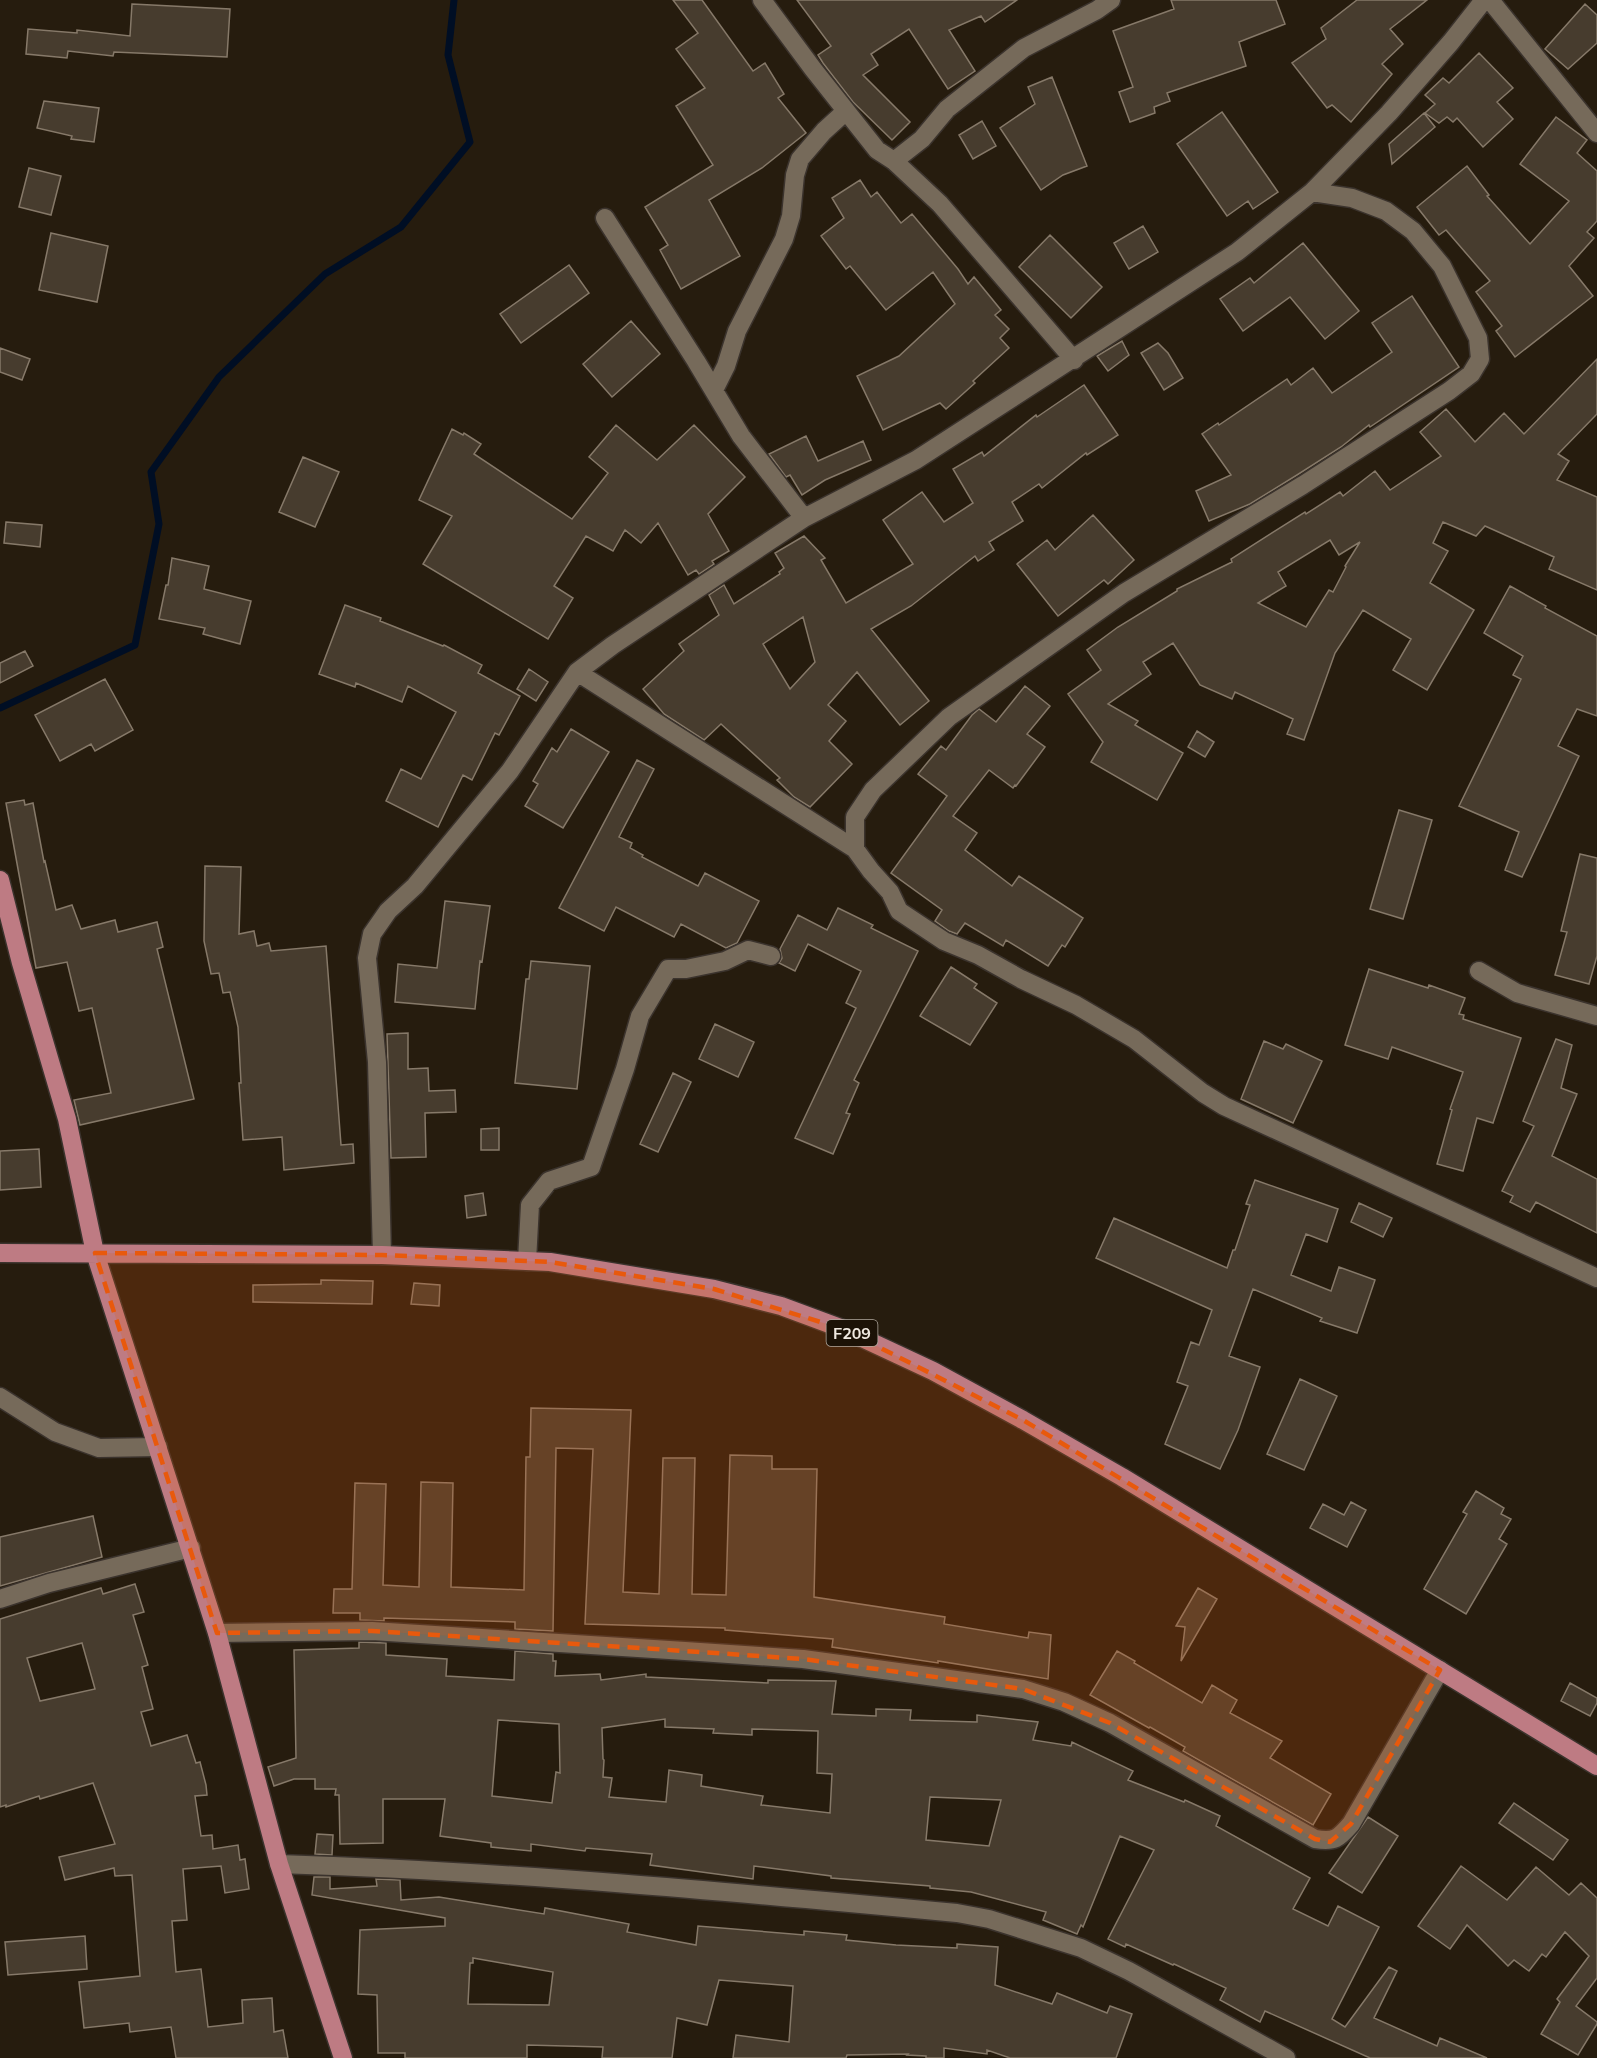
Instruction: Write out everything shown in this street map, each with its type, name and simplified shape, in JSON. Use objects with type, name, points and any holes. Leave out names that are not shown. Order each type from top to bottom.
[{"type":"main road","points":[[0,880],[21,963],[67,1119],[95,1253],[217,1633],[279,1864],[343,2058]]},
{"type":"main road","name":"F209","points":[[0,1253],[382,1255],[550,1262],[714,1289],[781,1306],[843,1329],[933,1371],[1023,1420],[1122,1477],[1597,1766]]},
{"type":"street","points":[[762,0],[877,150],[894,161],[940,204],[1074,360]]},
{"type":"street","points":[[382,1255],[377,1062],[367,958],[372,934],[388,911],[415,886],[510,771],[577,672],[613,645],[804,518],[916,460],[1074,360],[1237,252],[1312,192],[1389,113],[1484,0]]},
{"type":"street","points":[[1490,0],[1597,133]]},
{"type":"street","points":[[894,161],[922,139],[947,109],[1024,48],[1099,3]]},
{"type":"street","points":[[714,390],[726,366],[737,332],[784,239],[791,216],[795,175],[800,159],[824,131],[846,111]]},
{"type":"street","points":[[855,849],[855,817],[873,790],[949,717],[1124,593],[1303,485],[1449,391],[1471,374],[1480,358],[1478,338],[1442,266],[1413,231],[1386,211],[1352,198],[1312,192]]},
{"type":"street","points":[[605,218],[741,436],[804,518]]},
{"type":"street","points":[[577,672],[855,849],[890,892],[899,911],[944,941],[1076,1005],[1134,1039],[1203,1093],[1224,1106],[1597,1278]]},
{"type":"street","points":[[527,1261],[530,1204],[549,1181],[591,1167],[625,1069],[640,1016],[668,969],[686,969],[724,961],[748,950],[771,956]]},
{"type":"street","points":[[1479,971],[1517,993],[1597,1016]]},
{"type":"street","points":[[0,1397],[55,1432],[99,1448],[158,1447]]},
{"type":"street","points":[[0,1599],[49,1583],[190,1548]]},
{"type":"street","points":[[217,1633],[372,1631],[697,1651],[803,1659],[1023,1689],[1064,1702],[1110,1723],[1315,1839],[1330,1842],[1341,1836],[1351,1824],[1440,1670]]},
{"type":"street","points":[[279,1864],[390,1867],[774,1896],[957,1913],[989,1919],[1081,1948],[1129,1971],[1286,2058]]},
{"type":"highlighted area","points":[[95,1253],[382,1255],[550,1262],[714,1289],[843,1329],[1023,1420],[1440,1670],[1351,1824],[1330,1842],[1315,1839],[1110,1723],[1023,1689],[803,1659],[372,1631],[217,1633]]},
{"type":"building","points":[[673,0],[702,0],[753,71],[765,63],[784,94],[778,98],[806,133],[762,168],[709,200],[740,256],[681,289],[660,250],[668,245],[645,207],[713,165],[676,106],[705,88],[676,49],[698,33]]},
{"type":"building","points":[[797,0],[1017,0],[985,22],[981,16],[949,30],[975,71],[948,89],[909,29],[871,54],[878,65],[863,75],[910,122],[892,140],[853,102],[823,63],[818,55],[831,46]]},
{"type":"building","points":[[1171,0],[1276,0],[1285,24],[1239,42],[1246,66],[1167,93],[1170,101],[1154,107],[1155,113],[1130,122],[1119,92],[1133,87],[1113,31],[1174,9]]},
{"type":"building","points":[[1357,0],[1427,0],[1390,29],[1403,44],[1382,64],[1392,74],[1351,122],[1332,105],[1327,108],[1292,63],[1326,39],[1321,28]]},
{"type":"building","points":[[132,4],[230,9],[227,57],[114,52],[113,56],[68,51],[67,58],[26,54],[28,29],[77,33],[77,30],[130,36]]},
{"type":"building","points":[[1585,4],[1597,15],[1597,43],[1568,69],[1545,49]]},
{"type":"building","points":[[1479,53],[1513,88],[1497,102],[1513,119],[1483,147],[1457,118],[1453,122],[1447,117],[1439,123],[1425,113],[1435,104],[1425,95],[1443,78],[1449,83]]},
{"type":"building","points":[[1052,77],[1087,166],[1063,175],[1041,190],[1000,128],[1035,104],[1028,87]]},
{"type":"building","points":[[44,101],[99,108],[94,142],[71,139],[72,136],[37,128]]},
{"type":"building","points":[[1222,112],[1278,192],[1253,209],[1248,201],[1227,216],[1177,144]]},
{"type":"building","points":[[1424,113],[1435,127],[1392,164],[1389,144]]},
{"type":"building","points":[[1556,117],[1587,140],[1577,153],[1597,171],[1597,221],[1587,232],[1594,238],[1569,266],[1593,296],[1515,357],[1496,331],[1502,326],[1476,292],[1490,281],[1446,230],[1439,235],[1417,207],[1467,166],[1489,195],[1487,196],[1530,244],[1569,201],[1520,164]]},
{"type":"building","points":[[982,121],[996,146],[973,159],[959,135]]},
{"type":"building","points":[[29,168],[61,176],[51,215],[19,207]]},
{"type":"building","points":[[860,180],[871,197],[877,192],[901,223],[912,214],[968,284],[974,277],[1001,310],[995,315],[1009,329],[1000,338],[1009,348],[946,409],[940,403],[883,430],[857,376],[899,356],[955,304],[933,272],[886,310],[850,266],[846,269],[821,236],[844,218],[832,198]]},
{"type":"building","points":[[1143,226],[1158,252],[1129,269],[1114,243]]},
{"type":"building","points":[[51,233],[108,246],[97,302],[39,290]]},
{"type":"building","points":[[1050,235],[1102,287],[1071,318],[1019,267]]},
{"type":"building","points":[[1303,243],[1359,311],[1325,339],[1290,297],[1243,331],[1220,299],[1250,278],[1254,283]]},
{"type":"building","points":[[569,265],[589,293],[521,343],[500,314]]},
{"type":"building","points":[[1412,296],[1459,367],[1370,427],[1369,425],[1341,447],[1250,504],[1209,521],[1196,491],[1231,475],[1202,434],[1287,379],[1291,385],[1313,368],[1332,393],[1392,352],[1372,323]]},
{"type":"building","points":[[631,321],[660,354],[612,397],[583,364]]},
{"type":"building","points":[[1122,341],[1129,355],[1108,371],[1097,356]]},
{"type":"building","points":[[1158,343],[1168,353],[1183,378],[1164,390],[1141,353]]},
{"type":"building","points":[[0,348],[30,359],[22,380],[0,372]]},
{"type":"building","points":[[1597,359],[1597,414],[1558,454],[1569,461],[1557,480],[1597,497],[1597,590],[1549,569],[1554,557],[1485,526],[1476,536],[1443,522],[1433,543],[1448,551],[1430,583],[1474,610],[1427,690],[1393,670],[1411,639],[1363,610],[1335,653],[1304,740],[1287,734],[1293,719],[1235,692],[1232,699],[1200,685],[1173,643],[1143,662],[1151,674],[1108,704],[1138,721],[1135,725],[1183,753],[1157,800],[1091,762],[1103,742],[1068,694],[1101,670],[1087,650],[1177,589],[1232,562],[1231,559],[1305,512],[1306,514],[1340,492],[1343,496],[1375,471],[1390,490],[1441,456],[1420,432],[1446,409],[1475,442],[1504,413],[1524,434]],"holes":[[[1330,540],[1339,555],[1360,542],[1333,592],[1329,590],[1306,627],[1258,603],[1286,586],[1278,572]]]},
{"type":"building","points":[[1084,385],[1118,435],[1087,455],[1086,453],[1042,488],[1039,484],[1012,502],[1023,521],[989,542],[994,550],[978,561],[975,556],[911,606],[871,629],[929,701],[900,725],[857,672],[828,705],[846,721],[829,741],[852,764],[810,807],[794,797],[777,780],[780,778],[721,724],[704,740],[664,714],[643,689],[684,651],[679,644],[719,615],[709,595],[724,585],[734,604],[780,574],[779,572],[784,568],[775,553],[804,536],[825,558],[821,560],[846,603],[913,564],[883,520],[922,492],[944,522],[973,503],[953,469],[982,452],[984,456],[1036,415],[1037,417]],"holes":[[[803,617],[815,662],[790,689],[763,644]]]},
{"type":"building","points":[[616,425],[657,460],[694,425],[745,477],[708,514],[729,551],[712,561],[714,564],[699,574],[696,570],[688,575],[658,523],[641,543],[625,530],[613,551],[586,536],[554,586],[573,598],[548,639],[423,564],[452,516],[419,500],[452,429],[463,435],[464,433],[481,444],[474,454],[572,519],[608,473],[589,457]]},
{"type":"building","points":[[806,436],[818,461],[863,441],[871,460],[825,480],[802,495],[790,475],[786,477],[769,454]]},
{"type":"building","points":[[303,457],[339,472],[315,527],[279,512]]},
{"type":"building","points":[[1093,515],[1134,560],[1108,584],[1104,580],[1058,616],[1017,564],[1047,540],[1055,550]]},
{"type":"building","points":[[6,522],[42,525],[40,547],[4,543]]},
{"type":"building","points":[[172,558],[209,566],[204,589],[251,601],[240,644],[203,634],[205,628],[159,619]]},
{"type":"building","points":[[1510,586],[1597,636],[1597,716],[1577,709],[1558,746],[1579,756],[1522,877],[1505,870],[1519,832],[1459,806],[1521,679],[1513,675],[1523,656],[1484,633]]},
{"type":"building","points":[[345,605],[444,645],[482,665],[478,673],[520,696],[499,735],[495,733],[472,780],[463,775],[438,827],[386,801],[401,769],[421,779],[456,712],[408,686],[402,702],[356,683],[355,687],[319,674]]},
{"type":"building","points":[[25,651],[33,666],[0,683],[0,663]]},
{"type":"building","points":[[529,669],[548,682],[536,701],[517,689]]},
{"type":"building","points":[[105,679],[133,730],[95,751],[91,744],[60,761],[35,715]]},
{"type":"building","points":[[1025,686],[1050,706],[1027,734],[1045,747],[1013,788],[989,770],[953,816],[977,833],[965,850],[1012,886],[1019,876],[1083,918],[1065,947],[1062,945],[1048,966],[1006,940],[1003,946],[965,923],[957,934],[949,931],[935,921],[942,910],[891,873],[947,796],[918,774],[941,746],[946,750],[979,709],[996,722]]},
{"type":"building","points":[[571,729],[609,752],[563,828],[525,806],[538,784],[533,781],[552,748],[557,752]]},
{"type":"building","points":[[1197,731],[1214,742],[1205,757],[1188,747]]},
{"type":"building","points":[[637,760],[654,769],[619,837],[632,843],[630,848],[643,855],[642,857],[698,886],[705,873],[759,901],[737,943],[726,948],[681,924],[674,937],[616,907],[604,931],[559,908]]},
{"type":"building","points":[[24,800],[25,805],[33,803],[56,910],[72,905],[81,929],[115,920],[118,932],[157,922],[163,947],[157,949],[194,1099],[80,1125],[74,1100],[111,1093],[92,1008],[79,1011],[67,962],[36,968],[6,803]]},
{"type":"building","points":[[1399,810],[1432,820],[1403,919],[1370,909]]},
{"type":"building","points":[[1580,854],[1597,858],[1597,956],[1589,984],[1555,975],[1567,932],[1561,931]]},
{"type":"building","points":[[205,866],[241,867],[239,934],[254,931],[257,946],[269,943],[271,951],[326,946],[341,1145],[353,1144],[354,1163],[284,1170],[282,1137],[243,1140],[238,1027],[230,992],[223,993],[219,973],[211,974],[204,941]]},
{"type":"building","points":[[445,901],[490,906],[482,962],[480,961],[475,1009],[395,1002],[398,964],[437,968]]},
{"type":"building","points":[[838,908],[873,925],[871,928],[918,951],[854,1080],[859,1083],[846,1113],[850,1114],[833,1154],[795,1138],[856,1008],[846,1003],[861,971],[808,944],[795,971],[779,963],[782,958],[780,949],[798,915],[827,930]]},
{"type":"building","points":[[531,961],[590,966],[577,1089],[515,1083],[526,979],[529,979]]},
{"type":"building","points":[[951,967],[977,984],[974,988],[997,1003],[970,1045],[920,1016]]},
{"type":"building","points":[[1369,969],[1428,988],[1429,985],[1465,998],[1459,1014],[1464,1015],[1463,1019],[1521,1038],[1493,1123],[1477,1118],[1463,1171],[1437,1164],[1452,1110],[1450,1109],[1463,1072],[1392,1047],[1388,1059],[1345,1045]]},
{"type":"building","points":[[715,1024],[754,1042],[738,1077],[699,1059]]},
{"type":"building","points":[[408,1033],[408,1069],[428,1068],[429,1091],[455,1090],[456,1112],[425,1113],[426,1157],[391,1158],[387,1034]]},
{"type":"building","points":[[1556,1039],[1572,1045],[1561,1088],[1577,1094],[1552,1156],[1597,1179],[1597,1233],[1536,1202],[1530,1212],[1510,1202],[1513,1196],[1502,1191],[1534,1126],[1523,1121]]},
{"type":"building","points":[[1264,1041],[1283,1049],[1286,1044],[1322,1061],[1293,1123],[1241,1099]]},
{"type":"building","points":[[673,1073],[691,1082],[658,1152],[640,1144]]},
{"type":"building","points":[[499,1128],[499,1150],[481,1150],[481,1129]]},
{"type":"building","points":[[39,1149],[41,1187],[0,1190],[0,1151]]},
{"type":"building","points":[[1255,1180],[1338,1209],[1327,1242],[1306,1234],[1291,1275],[1331,1291],[1339,1267],[1375,1280],[1357,1333],[1320,1321],[1322,1318],[1253,1289],[1229,1356],[1260,1367],[1238,1430],[1220,1469],[1165,1444],[1188,1386],[1177,1382],[1191,1342],[1199,1345],[1212,1310],[1096,1258],[1114,1218],[1227,1268],[1250,1205],[1246,1204]]},
{"type":"building","points":[[483,1193],[486,1215],[467,1218],[465,1196]]},
{"type":"building","points":[[1359,1203],[1392,1218],[1383,1237],[1351,1222]]},
{"type":"building","points":[[321,1280],[373,1281],[372,1304],[253,1302],[253,1285],[321,1284]]},
{"type":"building","points":[[414,1283],[440,1285],[439,1306],[411,1304]]},
{"type":"building","points":[[1300,1379],[1337,1396],[1304,1470],[1267,1454]]},
{"type":"building","points":[[531,1408],[631,1410],[623,1592],[659,1594],[663,1458],[695,1458],[692,1594],[726,1595],[730,1455],[772,1456],[772,1469],[817,1469],[814,1597],[945,1617],[944,1624],[1028,1638],[1029,1632],[1051,1635],[1048,1679],[832,1647],[833,1639],[725,1630],[725,1628],[585,1624],[593,1449],[556,1448],[553,1631],[515,1629],[515,1622],[384,1618],[384,1621],[360,1620],[360,1613],[333,1613],[334,1589],[352,1589],[355,1483],[386,1484],[383,1585],[419,1587],[421,1482],[453,1483],[451,1587],[524,1590],[526,1457],[530,1457]]},
{"type":"building","points":[[1476,1491],[1504,1508],[1501,1514],[1511,1519],[1499,1539],[1507,1544],[1466,1614],[1424,1589],[1467,1514],[1463,1512]]},
{"type":"building","points":[[1351,1502],[1366,1510],[1347,1547],[1310,1528],[1323,1504],[1344,1515]]},
{"type":"building","points":[[93,1516],[102,1557],[0,1586],[0,1537]]},
{"type":"building","points":[[135,1584],[144,1612],[133,1615],[148,1665],[142,1667],[153,1709],[141,1712],[151,1746],[187,1735],[196,1763],[200,1762],[206,1785],[207,1795],[195,1796],[201,1836],[212,1835],[213,1849],[238,1845],[240,1860],[245,1859],[249,1889],[225,1893],[221,1866],[183,1869],[187,1920],[172,1921],[176,1972],[201,1969],[208,2027],[243,2023],[242,2000],[272,1998],[274,2032],[283,2030],[288,2058],[176,2058],[171,2027],[130,2032],[129,2023],[84,2028],[79,1982],[140,1976],[132,1875],[115,1876],[114,1868],[65,1880],[59,1857],[115,1844],[93,1783],[40,1799],[39,1796],[0,1807],[0,1619],[101,1588],[103,1594]],"holes":[[[82,1643],[95,1689],[40,1701],[27,1658]]]},
{"type":"building","points":[[1198,1588],[1217,1599],[1181,1661],[1185,1627],[1176,1626]]},
{"type":"building","points":[[359,1642],[386,1643],[386,1655],[447,1659],[446,1676],[514,1680],[515,1651],[553,1654],[553,1661],[556,1661],[555,1676],[600,1674],[601,1680],[646,1674],[646,1677],[768,1683],[768,1680],[836,1681],[832,1714],[876,1716],[876,1709],[911,1710],[910,1720],[977,1722],[977,1715],[1038,1722],[1033,1740],[1071,1746],[1072,1742],[1133,1771],[1128,1780],[1184,1802],[1185,1800],[1220,1816],[1216,1826],[1310,1878],[1293,1909],[1328,1926],[1338,1906],[1379,1927],[1332,2019],[1345,2027],[1389,1967],[1397,1971],[1374,2018],[1437,2046],[1440,2038],[1487,2058],[1370,2058],[1265,2011],[1260,2022],[1220,2000],[1226,1988],[1126,1944],[1125,1947],[1108,1939],[1154,1850],[1120,1836],[1083,1927],[1081,1925],[1077,1934],[1043,1920],[1046,1912],[971,1892],[930,1888],[930,1886],[831,1878],[831,1876],[754,1866],[753,1879],[650,1865],[652,1854],[586,1848],[585,1851],[531,1844],[531,1851],[491,1847],[491,1843],[440,1836],[445,1799],[383,1799],[383,1843],[340,1844],[339,1795],[335,1795],[336,1789],[315,1789],[315,1779],[294,1779],[274,1786],[268,1767],[296,1758],[294,1650],[359,1648]],"holes":[[[665,1719],[665,1727],[714,1729],[713,1733],[752,1735],[752,1729],[818,1731],[817,1773],[832,1774],[830,1813],[761,1805],[763,1796],[701,1786],[702,1775],[669,1770],[666,1802],[609,1797],[612,1778],[603,1777],[602,1728]],[[498,1720],[559,1724],[560,1773],[556,1772],[552,1803],[492,1796]],[[930,1797],[1001,1800],[989,1846],[926,1840]]]},
{"type":"building","points":[[1117,1651],[1202,1703],[1212,1685],[1237,1700],[1230,1713],[1282,1741],[1270,1758],[1331,1794],[1313,1825],[1183,1751],[1185,1747],[1090,1695]]},
{"type":"building","points":[[1570,1683],[1597,1698],[1597,1703],[1590,1716],[1561,1701]]},
{"type":"building","points":[[1514,1803],[1568,1840],[1553,1860],[1499,1823]]},
{"type":"building","points":[[1368,1817],[1398,1836],[1362,1893],[1329,1873]]},
{"type":"building","points":[[317,1834],[333,1835],[332,1855],[315,1854]]},
{"type":"building","points":[[1461,1866],[1507,1900],[1536,1867],[1569,1895],[1581,1883],[1597,1898],[1597,1978],[1576,2006],[1597,2024],[1578,2055],[1541,2034],[1560,2002],[1557,1999],[1589,1956],[1565,1932],[1546,1957],[1542,1954],[1529,1971],[1514,1960],[1508,1966],[1467,1925],[1450,1949],[1418,1926]]},
{"type":"building","points":[[314,1877],[330,1877],[330,1889],[377,1886],[376,1879],[400,1880],[401,1900],[439,1897],[544,1914],[545,1908],[629,1924],[627,1932],[696,1945],[698,1926],[804,1935],[804,1931],[847,1935],[846,1940],[896,1945],[957,1948],[957,1944],[998,1947],[995,1985],[1052,2004],[1057,1993],[1107,2013],[1110,2006],[1132,2014],[1116,2058],[1010,2058],[987,2050],[987,2054],[944,2048],[944,2058],[926,2058],[926,2056],[908,2054],[847,2055],[846,2058],[733,2058],[736,2035],[789,2042],[793,1986],[719,1980],[707,2025],[677,2018],[672,2058],[602,2058],[603,2047],[527,2045],[527,2058],[405,2058],[405,2053],[378,2053],[377,1995],[358,1994],[360,1930],[445,1926],[445,1918],[312,1895]],"holes":[[[473,1958],[553,1972],[549,2005],[468,2004],[470,1963],[473,1963]]]},
{"type":"building","points":[[85,1936],[87,1969],[8,1975],[5,1942]]},
{"type":"waterway","points":[[0,708],[135,645],[159,524],[151,472],[219,377],[325,274],[401,227],[470,142],[448,55],[454,0]]}]
